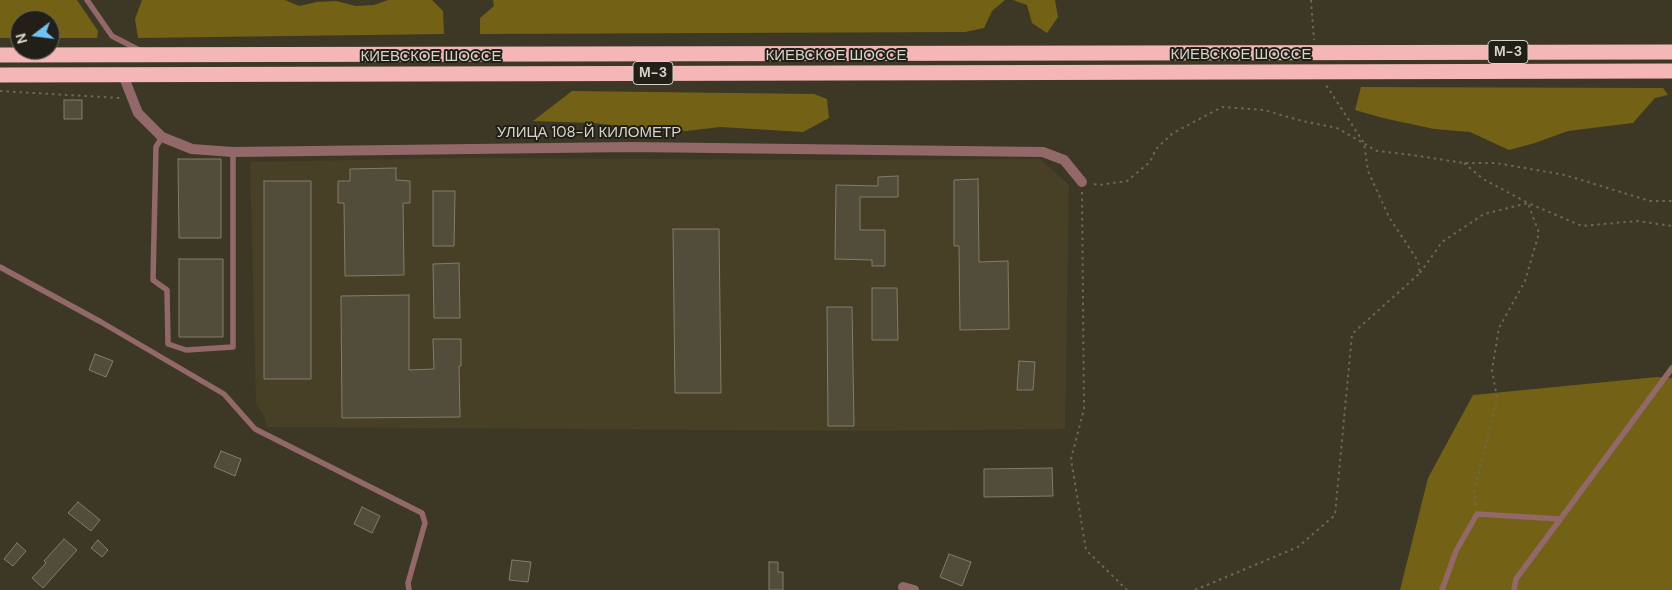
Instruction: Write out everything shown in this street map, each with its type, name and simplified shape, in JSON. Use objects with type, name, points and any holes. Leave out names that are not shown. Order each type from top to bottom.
[{"type":"highway","name":"КИЕВСКОЕ ШОССЕ","points":[[0,55],[1672,52]]},
{"type":"highway","name":"КИЕВСКОЕ ШОССЕ","points":[[0,74],[1672,71]]},
{"type":"street","name":"УЛИЦА 108-Й КИЛОМЕТР","points":[[123,75],[138,112],[162,137],[192,149],[233,152],[631,147],[1043,152],[1064,160],[1082,182]]},
{"type":"street","points":[[903,587],[914,590]]},
{"type":"lane","points":[[87,0],[116,40],[153,55]]},
{"type":"lane","points":[[162,137],[156,147],[153,280],[167,290],[168,344],[186,350],[233,347],[233,152]]},
{"type":"lane","points":[[0,266],[224,394],[255,429],[422,512],[425,523],[408,583],[409,590]]},
{"type":"lane","points":[[1514,590],[1516,579],[1672,368]]},
{"type":"lane","points":[[1442,590],[1456,551],[1477,514],[1560,519]]},
{"type":"path","points":[[0,91],[132,98]]},
{"type":"path","points":[[1127,590],[1086,550],[1071,459],[1084,409],[1082,182],[1099,185],[1127,181],[1150,162],[1156,149],[1173,132],[1222,107],[1264,110],[1302,121],[1337,128],[1377,151],[1412,154],[1464,163],[1496,163],[1565,175],[1650,200],[1672,201]]},
{"type":"path","points":[[1364,144],[1368,171],[1389,217],[1418,261],[1420,273]]},
{"type":"path","points":[[1464,163],[1483,179],[1582,226],[1637,221],[1672,226]]},
{"type":"path","points":[[1195,590],[1298,547],[1334,515],[1352,334],[1420,273],[1442,242],[1484,214],[1528,202]]},
{"type":"path","points":[[1477,514],[1474,492],[1497,398],[1492,370],[1500,328],[1526,281],[1539,233],[1528,202]]},
{"type":"shaded area","points":[[0,0],[77,0],[98,31],[97,38],[60,38],[60,10],[10,10],[10,38],[0,38]]},
{"type":"shaded area","points":[[142,0],[285,0],[299,6],[317,2],[336,1],[356,6],[374,5],[388,0],[432,0],[443,11],[444,34],[138,38],[135,19]]},
{"type":"shaded area","points":[[493,0],[1005,0],[992,11],[984,28],[965,32],[480,34],[480,18],[494,6]]},
{"type":"shaded area","points":[[1013,0],[1055,0],[1058,17],[1047,33],[1032,23],[1027,5]]},
{"type":"shaded area","points":[[1361,87],[1663,88],[1668,95],[1655,98],[1633,123],[1568,131],[1509,150],[1470,132],[1434,129],[1355,110]]},
{"type":"shaded area","points":[[572,91],[814,94],[827,99],[829,118],[803,132],[720,127],[687,131],[593,123],[533,121]]},
{"type":"shaded area","points":[[465,158],[1040,159],[1069,185],[1065,429],[869,431],[267,427],[264,416],[256,403],[250,162]]},
{"type":"shaded area","points":[[1657,377],[1672,378],[1672,590],[1400,590],[1428,478],[1473,395]]},
{"type":"building","points":[[64,100],[82,100],[82,119],[64,119]]},
{"type":"building","points":[[178,159],[221,159],[221,238],[179,238]]},
{"type":"building","points":[[396,168],[396,180],[410,181],[410,203],[403,203],[404,275],[345,276],[344,203],[338,203],[338,181],[350,181],[350,169]]},
{"type":"building","points":[[898,176],[898,197],[860,197],[860,230],[885,230],[885,266],[872,266],[872,260],[835,259],[836,185],[878,186],[878,177]]},
{"type":"building","points":[[978,179],[979,262],[1008,261],[1009,329],[960,330],[959,246],[954,246],[954,180]]},
{"type":"building","points":[[264,181],[311,181],[311,379],[264,379]]},
{"type":"building","points":[[433,191],[455,191],[454,246],[433,246]]},
{"type":"building","points":[[673,229],[719,229],[721,393],[675,393]]},
{"type":"building","points":[[179,259],[223,259],[223,337],[179,337]]},
{"type":"building","points":[[459,263],[460,318],[434,318],[433,264]]},
{"type":"building","points":[[872,288],[897,288],[898,340],[872,340]]},
{"type":"building","points":[[409,295],[409,370],[434,369],[433,339],[461,339],[461,366],[459,366],[460,417],[342,418],[341,296]]},
{"type":"building","points":[[827,307],[852,307],[854,426],[828,426]]},
{"type":"building","points":[[95,354],[113,361],[106,377],[89,370]]},
{"type":"building","points":[[1019,361],[1035,362],[1033,390],[1017,390]]},
{"type":"building","points":[[221,451],[241,459],[235,476],[214,467]]},
{"type":"building","points":[[1052,468],[1053,496],[984,497],[984,469]]},
{"type":"building","points":[[78,502],[100,520],[91,531],[68,513]]},
{"type":"building","points":[[362,507],[380,516],[372,533],[354,524]]},
{"type":"building","points":[[64,539],[77,550],[43,588],[32,578],[46,563],[44,561]]},
{"type":"building","points":[[98,540],[108,550],[102,557],[91,548]]},
{"type":"building","points":[[17,543],[26,551],[13,566],[4,559]]},
{"type":"building","points":[[949,554],[971,562],[962,586],[940,577]]},
{"type":"building","points":[[512,560],[531,562],[528,582],[509,580]]},
{"type":"building","points":[[769,562],[778,562],[778,572],[783,572],[783,590],[769,590]]}]
